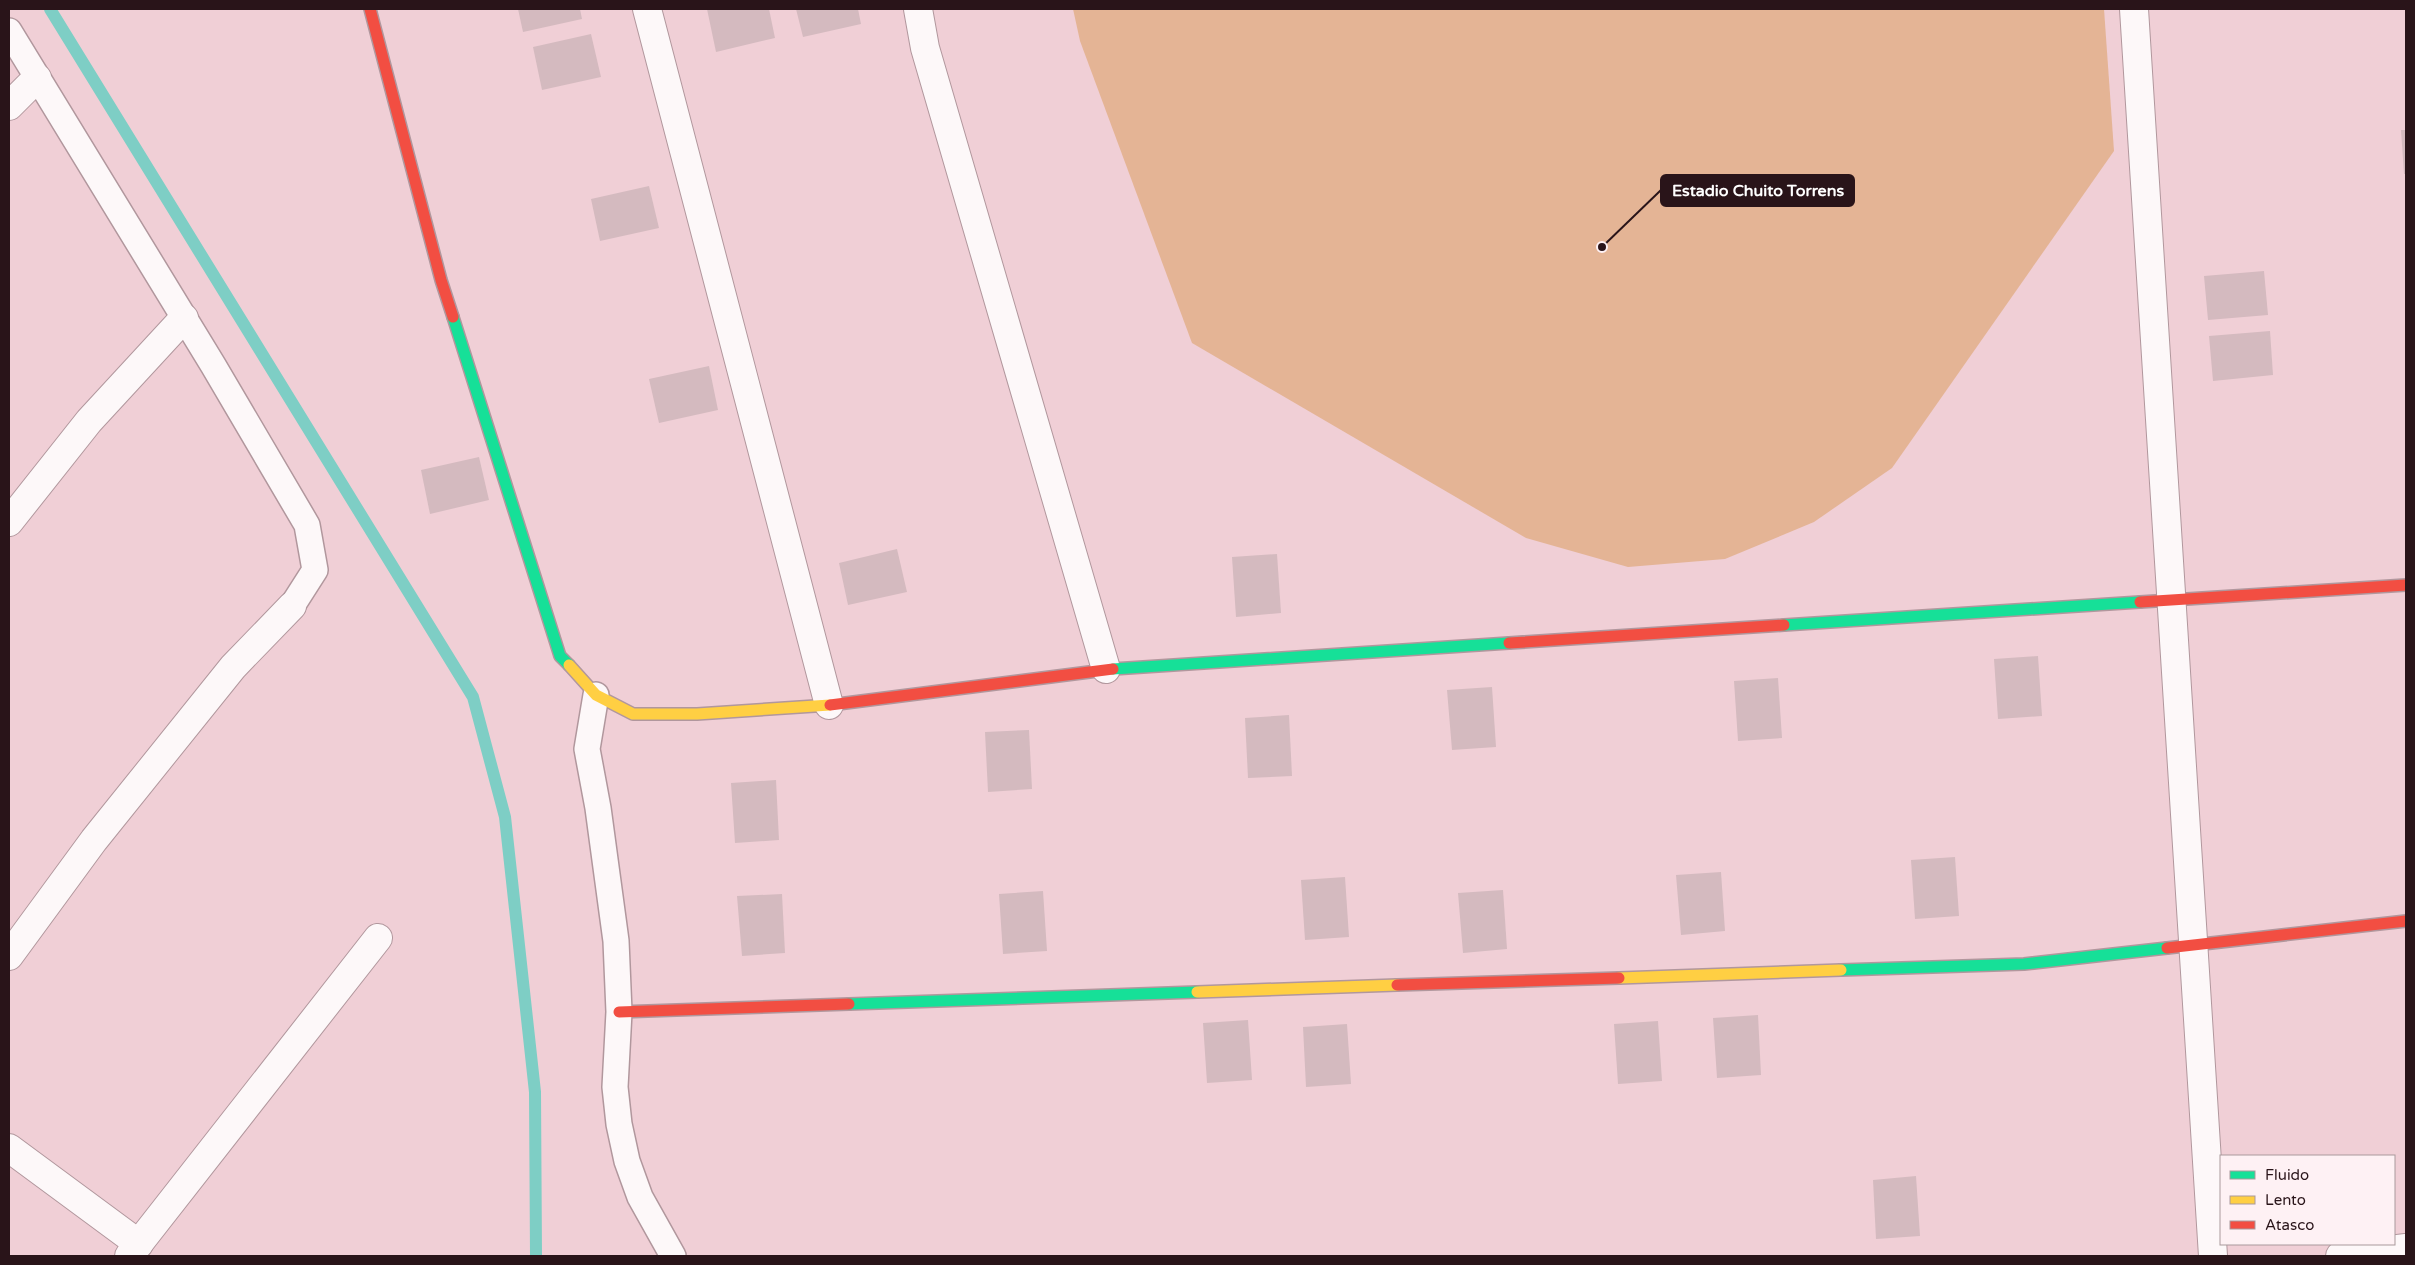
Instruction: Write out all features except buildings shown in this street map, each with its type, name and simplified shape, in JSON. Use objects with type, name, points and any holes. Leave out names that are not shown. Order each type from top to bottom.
[{"type":"street","points":[[370,9],[441,280],[560,656],[596,695],[633,714],[697,714],[829,705],[1106,670],[2406,585]]},
{"type":"street","points":[[647,9],[829,705]]},
{"type":"street","points":[[918,9],[926,48],[1106,670]]},
{"type":"street","points":[[2134,9],[2213,1256]]},
{"type":"street","points":[[9,106],[37,78]]},
{"type":"street","points":[[9,522],[89,422],[184,318]]},
{"type":"street","points":[[9,956],[94,840],[227,674],[292,606]]},
{"type":"street","points":[[619,1012],[2024,964],[2406,921]]},
{"type":"street","points":[[9,1148],[134,1250],[378,938]]},
{"type":"street","points":[[2340,1256],[2406,1248]]},
{"type":"lane","points":[[9,31],[184,318],[307,526],[315,570],[292,606]]},
{"type":"lane","points":[[596,695],[587,749],[616,940],[619,1012],[615,1087],[618,1124],[627,1161],[640,1197],[673,1256]]},
{"type":"shaded area","points":[[1073,9],[2104,9],[2114,151],[1892,468],[1814,522],[1725,559],[1628,567],[1526,538],[1192,343],[1080,41]]},
{"type":"waterway","points":[[50,9],[473,697],[505,817],[535,1092],[536,1256]]},
{"type":"traffic: fast","points":[[453,317],[560,656],[569,665]]},
{"type":"traffic: fast","points":[[1784,625],[2140,602]]},
{"type":"traffic: fast","points":[[1113,669],[1509,643]]},
{"type":"traffic: fast","points":[[1841,970],[2024,964],[2167,948]]},
{"type":"traffic: fast","points":[[849,1004],[1197,992]]},
{"type":"traffic: slow","points":[[569,665],[596,695],[633,714],[697,714],[830,705]]},
{"type":"traffic: slow","points":[[1619,978],[1841,970]]},
{"type":"traffic: slow","points":[[1197,992],[1397,985]]},
{"type":"traffic: jam","points":[[370,9],[441,280],[453,317]]},
{"type":"traffic: jam","points":[[2140,602],[2406,585]]},
{"type":"traffic: jam","points":[[1509,643],[1784,625]]},
{"type":"traffic: jam","points":[[830,705],[1113,669]]},
{"type":"traffic: jam","points":[[2167,948],[2406,921]]},
{"type":"traffic: jam","points":[[1397,985],[1619,978]]},
{"type":"traffic: jam","points":[[619,1012],[849,1004]]},
{"type":"place","name":"Estadio Chuito Torrens","points":[[1602,247]]}]
